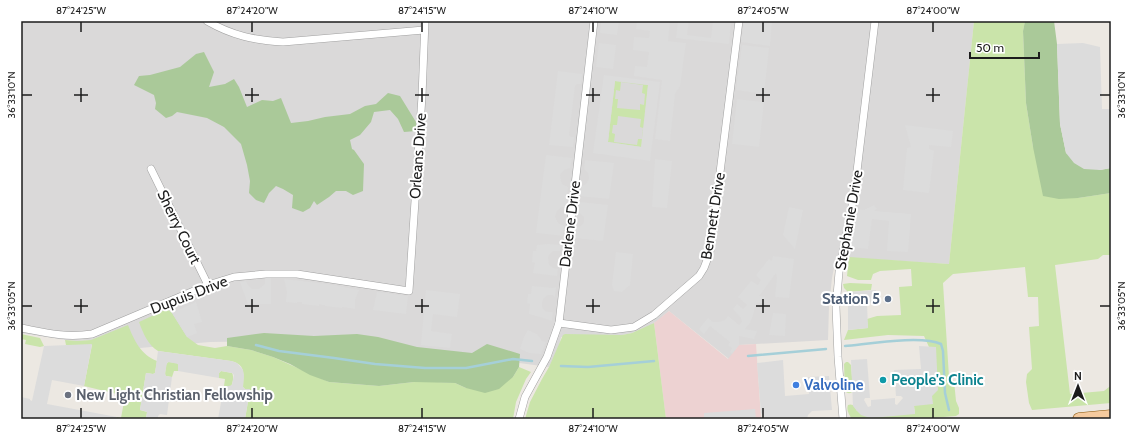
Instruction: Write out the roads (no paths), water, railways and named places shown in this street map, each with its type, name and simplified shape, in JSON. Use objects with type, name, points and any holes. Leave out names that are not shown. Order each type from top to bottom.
[{"type":"main road","points":[[1078,419],[1111,416]]},
{"type":"street","points":[[208,21],[238,36],[262,41],[278,42],[424,30]]},
{"type":"street","name":"Orleans Drive","points":[[409,291],[422,96],[425,21]]},
{"type":"street","name":"Darlene Drive","points":[[519,419],[525,397],[547,357],[559,323],[594,21]]},
{"type":"street","name":"Bennett Drive","points":[[559,323],[610,330],[634,327],[654,315],[699,276],[704,268],[710,252],[739,21]]},
{"type":"street","name":"Stephanie Drive","points":[[843,419],[838,363],[836,307],[840,272],[854,196],[875,21]]},
{"type":"street","name":"Sherry Court","points":[[151,169],[208,285]]},
{"type":"street","name":"Dupuis Drive","points":[[21,328],[59,336],[80,336],[92,334],[208,285],[234,277],[266,274],[297,274],[409,291]]},
{"type":"waterway","points":[[845,346],[908,340],[932,341],[941,344],[943,351],[945,393],[949,410]]},
{"type":"waterway","points":[[256,345],[279,351],[375,364],[425,368],[466,368],[513,359],[532,361]]},
{"type":"waterway","points":[[748,356],[826,349]]},
{"type":"waterway","points":[[561,366],[588,367],[654,361]]},
{"type":"place","name":"Station 5","points":[[888,299]]},
{"type":"place","name":"People's Clinic","points":[[883,380]]},
{"type":"place","name":"Valvoline","points":[[796,385]]},
{"type":"place","name":"New Light Christian Fellowship","points":[[68,395]]}]
